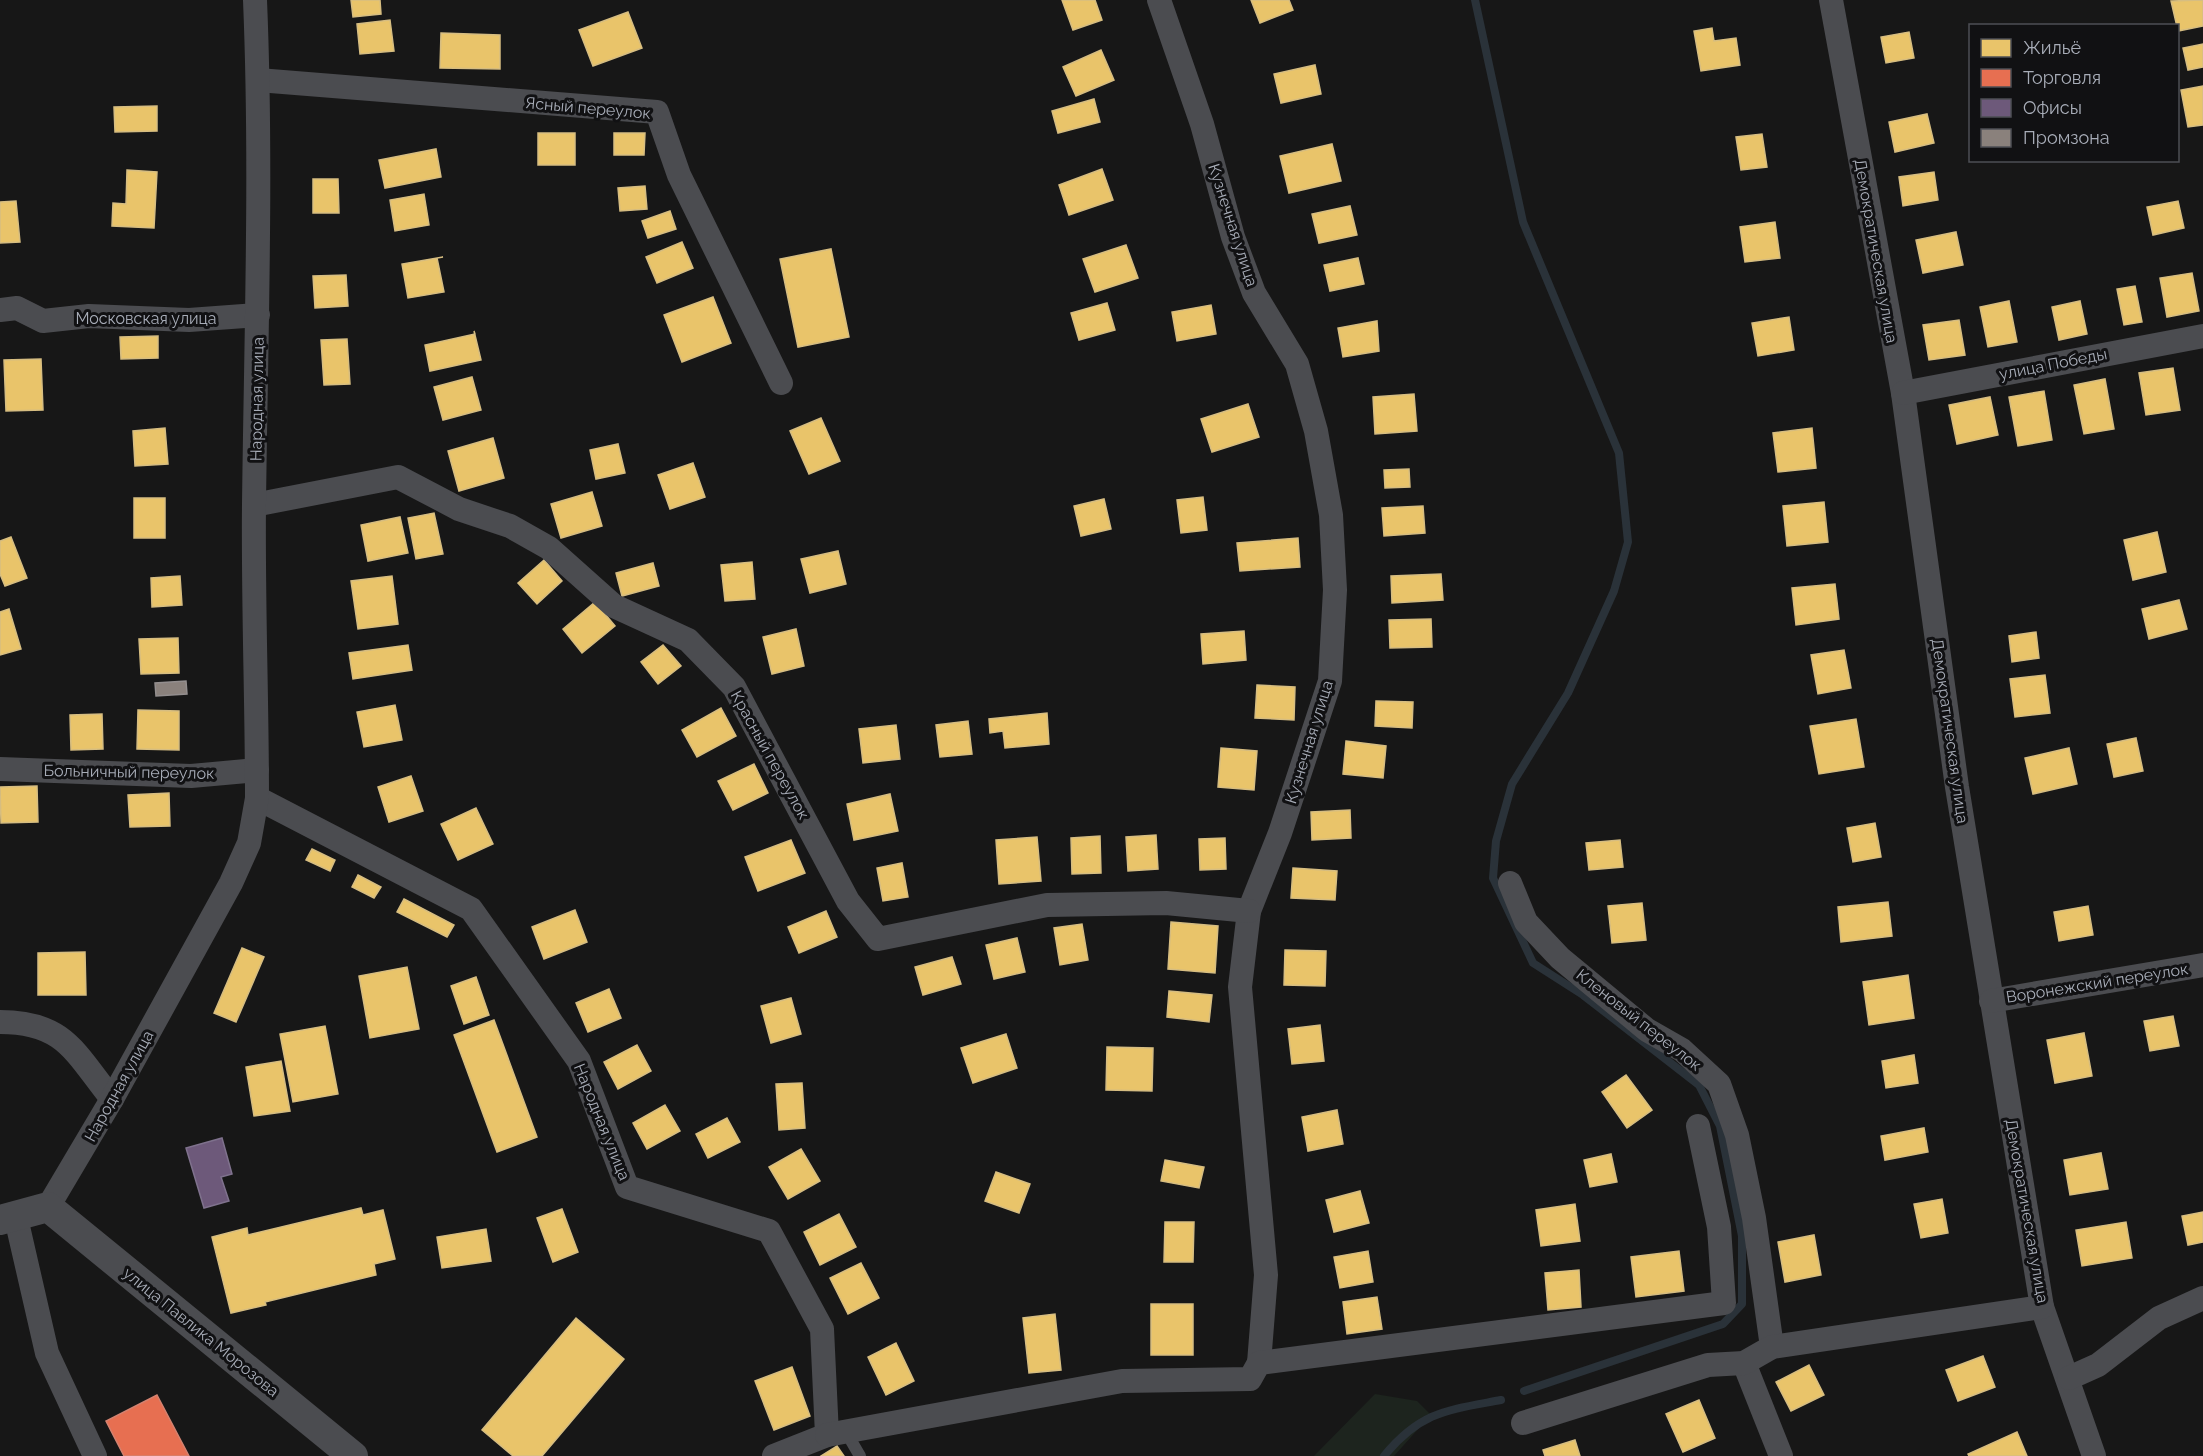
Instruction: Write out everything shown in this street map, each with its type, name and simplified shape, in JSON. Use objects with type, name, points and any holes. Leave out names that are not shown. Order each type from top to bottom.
[{"type":"street","name":"Народная улица","points":[[48,1208],[112,1099],[231,883],[249,843],[257,798],[254,505],[258,315],[258,80],[255,0]]},
{"type":"street","name":"Кузнечная улица","points":[[1159,0],[1202,124],[1233,237],[1254,293],[1297,364],[1316,431],[1331,515],[1335,590],[1330,681],[1280,833],[1249,911],[1240,987],[1266,1275],[1259,1363]]},
{"type":"street","name":"Демократическая улица","points":[[1831,0],[1903,393],[1955,777],[2042,1306],[2069,1378],[2094,1456]]},
{"type":"street","name":"Ясный переулок","points":[[258,80],[657,112],[680,175],[781,383]]},
{"type":"street","name":"Московская улица","points":[[0,310],[17,308],[42,321],[89,316],[189,320],[258,315]]},
{"type":"street","name":"улица Победы","points":[[1903,393],[2203,336]]},
{"type":"street","name":"Красный переулок","points":[[254,505],[398,477],[459,509],[510,526],[549,548],[614,606],[687,639],[734,687],[848,901],[878,939],[1047,905],[1166,903],[1249,911]]},
{"type":"street","name":"Больничный переулок","points":[[0,769],[191,776],[257,770]]},
{"type":"street","name":"Народная улица","points":[[257,798],[471,909],[579,1061],[627,1187],[769,1231],[822,1329],[836,1433]]},
{"type":"street","name":"Кленовый переулок","points":[[1510,883],[1526,922],[1560,958],[1647,1030],[1682,1050],[1719,1084],[1737,1135],[1750,1197],[1772,1347]]},
{"type":"street","name":"Воронежский переулок","points":[[1991,1001],[2203,965]]},
{"type":"street","points":[[0,1022],[19,1022],[51,1030],[70,1045],[112,1099]]},
{"type":"street","points":[[774,1456],[836,1433],[1122,1382],[1250,1379],[1259,1363],[1724,1303],[1719,1227],[1698,1126]]},
{"type":"street","points":[[48,1208],[8,1219],[47,1353],[95,1456]]},
{"type":"street","name":"улица Павлика Морозова","points":[[48,1208],[353,1456]]},
{"type":"street","points":[[2069,1378],[2098,1365],[2159,1318],[2203,1298]]},
{"type":"street","points":[[1523,1424],[1708,1365],[1744,1363],[1772,1347],[2042,1306]]},
{"type":"street","points":[[1744,1363],[1781,1456]]},
{"type":"lane","points":[[836,1433],[860,1456]]},
{"type":"shaded area","points":[[1375,1394],[1417,1401],[1435,1419],[1420,1427],[1394,1456],[1314,1456]]},
{"type":"building: Жильё","points":[[351,0],[380,0],[381,14],[353,17]]},
{"type":"building: Жильё","points":[[1062,0],[1095,0],[1102,20],[1073,30]]},
{"type":"building: Жильё","points":[[1251,0],[1289,0],[1293,10],[1260,23]]},
{"type":"building: Жильё","points":[[2203,0],[2203,26],[2179,31],[2171,1]]},
{"type":"building: Жильё","points":[[628,12],[642,48],[593,66],[579,30]]},
{"type":"building: Жильё","points":[[390,20],[394,51],[360,54],[357,24]]},
{"type":"building: Жильё","points":[[1712,28],[1714,41],[1736,38],[1740,65],[1701,71],[1694,31]]},
{"type":"building: Жильё","points":[[1909,32],[1914,58],[1886,63],[1881,37]]},
{"type":"building: Жильё","points":[[441,33],[500,35],[500,69],[440,68]]},
{"type":"building: Жильё","points":[[2203,44],[2203,67],[2188,70],[2183,48]]},
{"type":"building: Жильё","points":[[1101,50],[1114,80],[1076,96],[1063,67]]},
{"type":"building: Жильё","points":[[1315,65],[1321,94],[1281,103],[1274,74]]},
{"type":"building: Жильё","points":[[2203,86],[2203,125],[2188,127],[2181,90]]},
{"type":"building: Жильё","points":[[1094,99],[1100,122],[1058,133],[1052,111]]},
{"type":"building: Жильё","points":[[157,106],[157,131],[115,132],[114,107]]},
{"type":"building: Жильё","points":[[1927,114],[1934,143],[1895,152],[1889,122]]},
{"type":"building: Жильё","points":[[538,133],[575,133],[575,165],[538,165]]},
{"type":"building: Жильё","points":[[614,133],[645,133],[644,155],[614,155]]},
{"type":"building: Жильё","points":[[1762,134],[1767,167],[1741,170],[1736,137]]},
{"type":"building: Жильё","points":[[1332,144],[1341,181],[1289,193],[1280,156]]},
{"type":"building: Жильё","points":[[436,149],[441,177],[385,188],[379,160]]},
{"type":"building: Жильё","points":[[1102,169],[1113,200],[1069,215],[1059,185]]},
{"type":"building: Жильё","points":[[127,170],[157,172],[154,228],[112,226],[113,203],[126,204]]},
{"type":"building: Жильё","points":[[1934,172],[1938,200],[1903,206],[1899,177]]},
{"type":"building: Жильё","points":[[313,179],[338,179],[339,213],[313,213]]},
{"type":"building: Жильё","points":[[645,186],[647,209],[620,211],[618,188]]},
{"type":"building: Жильё","points":[[424,194],[429,225],[395,231],[390,200]]},
{"type":"building: Жильё","points":[[16,201],[20,242],[0,243],[0,202]]},
{"type":"building: Жильё","points":[[2178,201],[2184,228],[2153,235],[2147,207]]},
{"type":"building: Жильё","points":[[1350,206],[1357,235],[1319,243],[1312,214]]},
{"type":"building: Жильё","points":[[670,211],[676,229],[648,238],[642,221]]},
{"type":"building: Жильё","points":[[1775,222],[1780,258],[1745,262],[1740,227]]},
{"type":"building: Жильё","points":[[1956,232],[1963,265],[1923,273],[1916,240]]},
{"type":"building: Жильё","points":[[682,242],[693,268],[657,283],[646,257]]},
{"type":"building: Жильё","points":[[1126,245],[1138,278],[1095,292],[1083,259]]},
{"type":"building: Жильё","points":[[831,249],[849,337],[798,347],[780,259]]},
{"type":"building: Жильё","points":[[437,258],[444,292],[408,298],[402,264]]},
{"type":"building: Жильё","points":[[1358,258],[1364,284],[1330,291],[1324,265]]},
{"type":"building: Жильё","points":[[2192,273],[2199,311],[2167,317],[2160,278]]},
{"type":"building: Жильё","points":[[346,275],[348,306],[315,308],[313,276]]},
{"type":"building: Жильё","points":[[2135,286],[2142,322],[2124,325],[2117,289]]},
{"type":"building: Жильё","points":[[713,297],[731,343],[682,362],[664,315]]},
{"type":"building: Жильё","points":[[2009,301],[2017,342],[1988,347],[1980,307]]},
{"type":"building: Жильё","points":[[2080,301],[2087,334],[2059,340],[2052,307]]},
{"type":"building: Жильё","points":[[1107,303],[1115,330],[1079,340],[1071,313]]},
{"type":"building: Жильё","points":[[1211,305],[1216,334],[1177,341],[1172,312]]},
{"type":"building: Жильё","points":[[1789,317],[1794,350],[1758,356],[1752,323]]},
{"type":"building: Жильё","points":[[1959,320],[1965,355],[1929,360],[1923,325]]},
{"type":"building: Жильё","points":[[1377,321],[1379,351],[1343,357],[1338,328]]},
{"type":"building: Жильё","points":[[475,334],[481,360],[430,371],[425,345]]},
{"type":"building: Жильё","points":[[158,336],[158,358],[121,359],[120,337]]},
{"type":"building: Жильё","points":[[347,339],[350,384],[324,385],[321,340]]},
{"type":"building: Жильё","points":[[41,359],[43,410],[6,411],[4,360]]},
{"type":"building: Жильё","points":[[2173,368],[2180,410],[2146,415],[2139,373]]},
{"type":"building: Жильё","points":[[472,377],[481,410],[443,420],[434,387]]},
{"type":"building: Жильё","points":[[2105,379],[2114,429],[2084,434],[2074,385]]},
{"type":"building: Жильё","points":[[2044,391],[2052,440],[2018,446],[2009,397]]},
{"type":"building: Жильё","points":[[1414,394],[1417,431],[1375,434],[1373,397]]},
{"type":"building: Жильё","points":[[1990,397],[1998,435],[1957,444],[1949,405]]},
{"type":"building: Жильё","points":[[1248,404],[1259,437],[1212,452],[1201,419]]},
{"type":"building: Жильё","points":[[821,418],[840,461],[809,474],[790,431]]},
{"type":"building: Жильё","points":[[165,428],[168,464],[135,466],[133,431]]},
{"type":"building: Жильё","points":[[1812,428],[1816,468],[1778,472],[1773,433]]},
{"type":"building: Жильё","points":[[493,438],[504,478],[459,491],[448,451]]},
{"type":"building: Жильё","points":[[618,444],[625,473],[596,479],[590,450]]},
{"type":"building: Жильё","points":[[693,463],[705,497],[670,509],[658,475]]},
{"type":"building: Жильё","points":[[1409,469],[1410,487],[1385,488],[1384,470]]},
{"type":"building: Жильё","points":[[592,492],[602,526],[561,538],[551,504]]},
{"type":"building: Жильё","points":[[1203,497],[1207,530],[1181,533],[1177,500]]},
{"type":"building: Жильё","points":[[134,498],[165,498],[165,538],[134,538]]},
{"type":"building: Жильё","points":[[1104,499],[1111,529],[1081,536],[1074,506]]},
{"type":"building: Жильё","points":[[1824,502],[1828,542],[1787,546],[1783,506]]},
{"type":"building: Жильё","points":[[1423,506],[1425,533],[1384,536],[1382,508]]},
{"type":"building: Жильё","points":[[434,513],[443,554],[416,559],[408,518]]},
{"type":"building: Жильё","points":[[400,517],[408,553],[368,561],[361,525]]},
{"type":"building: Жильё","points":[[2157,532],[2166,572],[2133,580],[2124,540]]},
{"type":"building: Жильё","points":[[11,537],[27,578],[5,586],[0,574],[0,541]]},
{"type":"building: Жильё","points":[[1298,538],[1300,567],[1240,571],[1237,543]]},
{"type":"building: Жильё","points":[[838,551],[846,584],[810,593],[801,559]]},
{"type":"building: Жильё","points":[[544,560],[562,581],[537,604],[518,583]]},
{"type":"building: Жильё","points":[[752,562],[755,599],[725,601],[721,565]]},
{"type":"building: Жильё","points":[[653,563],[659,586],[622,596],[616,573]]},
{"type":"building: Жильё","points":[[1441,574],[1443,600],[1392,603],[1391,576]]},
{"type":"building: Жильё","points":[[180,576],[182,605],[152,607],[151,578]]},
{"type":"building: Жильё","points":[[392,576],[398,624],[358,629],[351,581]]},
{"type":"building: Жильё","points":[[1835,584],[1839,619],[1796,625],[1792,588]]},
{"type":"building: Жильё","points":[[2179,600],[2187,629],[2149,639],[2142,609]]},
{"type":"building: Жильё","points":[[595,602],[615,626],[582,653],[563,629]]},
{"type":"building: Жильё","points":[[9,609],[21,649],[0,655],[0,612]]},
{"type":"building: Жильё","points":[[1431,619],[1432,647],[1390,648],[1389,620]]},
{"type":"building: Жильё","points":[[796,629],[804,666],[772,674],[763,637]]},
{"type":"building: Жильё","points":[[1244,631],[1246,660],[1203,664],[1201,634]]},
{"type":"building: Жильё","points":[[2036,632],[2039,658],[2012,662],[2009,636]]},
{"type":"building: Жильё","points":[[178,638],[179,673],[141,674],[139,639]]},
{"type":"building: Жильё","points":[[408,645],[412,670],[353,679],[349,653]]},
{"type":"building: Жильё","points":[[663,645],[681,666],[658,684],[641,662]]},
{"type":"building: Жильё","points":[[1844,650],[1851,688],[1818,694],[1811,655]]},
{"type":"building: Жильё","points":[[2045,675],[2050,713],[2015,717],[2010,679]]},
{"type":"building: Жильё","points":[[1257,685],[1295,687],[1294,720],[1255,718]]},
{"type":"building: Жильё","points":[[1376,701],[1413,702],[1412,728],[1375,726]]},
{"type":"building: Жильё","points":[[395,705],[402,740],[364,747],[357,712]]},
{"type":"building: Жильё","points":[[721,708],[736,736],[697,757],[682,730]]},
{"type":"building: Жильё","points":[[138,710],[179,711],[179,750],[137,749]]},
{"type":"building: Жильё","points":[[1047,713],[1049,744],[1005,748],[1003,731],[990,733],[989,719]]},
{"type":"building: Жильё","points":[[102,714],[103,749],[71,750],[70,715]]},
{"type":"building: Жильё","points":[[1856,719],[1864,767],[1819,774],[1810,726]]},
{"type":"building: Жильё","points":[[968,721],[972,754],[940,757],[936,725]]},
{"type":"building: Жильё","points":[[896,725],[900,759],[863,763],[859,729]]},
{"type":"building: Жильё","points":[[2136,738],[2143,771],[2114,777],[2107,744]]},
{"type":"building: Жильё","points":[[1346,741],[1386,746],[1383,778],[1343,774]]},
{"type":"building: Жильё","points":[[1221,748],[1257,751],[1254,790],[1218,787]]},
{"type":"building: Жильё","points":[[2069,748],[2077,784],[2033,794],[2025,758]]},
{"type":"building: Жильё","points":[[754,764],[768,793],[733,810],[718,781]]},
{"type":"building: Жильё","points":[[411,776],[423,811],[389,822],[378,787]]},
{"type":"building: Жильё","points":[[37,786],[38,822],[1,823],[0,787]]},
{"type":"building: Жильё","points":[[169,793],[170,826],[130,827],[128,795]]},
{"type":"building: Жильё","points":[[890,794],[898,831],[854,840],[847,804]]},
{"type":"building: Жильё","points":[[476,808],[493,844],[458,860],[441,824]]},
{"type":"building: Жильё","points":[[1350,810],[1351,838],[1312,840],[1311,812]]},
{"type":"building: Жильё","points":[[1875,823],[1881,857],[1853,862],[1847,828]]},
{"type":"building: Жильё","points":[[1156,835],[1158,869],[1128,871],[1126,837]]},
{"type":"building: Жильё","points":[[1100,836],[1101,873],[1072,874],[1071,838]]},
{"type":"building: Жильё","points":[[1037,837],[1041,881],[999,884],[996,840]]},
{"type":"building: Жильё","points":[[1225,838],[1226,869],[1200,870],[1199,839]]},
{"type":"building: Жильё","points":[[791,840],[805,873],[758,891],[745,857]]},
{"type":"building: Жильё","points":[[1620,840],[1623,867],[1589,870],[1586,843]]},
{"type":"building: Жильё","points":[[312,849],[335,860],[330,871],[306,860]]},
{"type":"building: Жильё","points":[[902,863],[908,897],[883,901],[877,868]]},
{"type":"building: Жильё","points":[[1293,868],[1337,871],[1335,900],[1291,898]]},
{"type":"building: Жильё","points":[[358,875],[381,887],[374,898],[352,887]]},
{"type":"building: Жильё","points":[[404,899],[454,925],[447,937],[397,912]]},
{"type":"building: Жильё","points":[[1888,902],[1892,936],[1841,942],[1838,907]]},
{"type":"building: Жильё","points":[[1642,903],[1646,940],[1612,943],[1608,906]]},
{"type":"building: Жильё","points":[[2088,906],[2093,935],[2059,941],[2054,912]]},
{"type":"building: Жильё","points":[[575,910],[587,942],[544,959],[532,927]]},
{"type":"building: Жильё","points":[[826,911],[837,937],[799,953],[788,927]]},
{"type":"building: Жильё","points":[[1171,922],[1218,926],[1215,973],[1168,969]]},
{"type":"building: Жильё","points":[[1082,924],[1088,960],[1060,965],[1054,928]]},
{"type":"building: Жильё","points":[[1017,938],[1025,972],[994,979],[986,945]]},
{"type":"building: Жильё","points":[[242,948],[264,957],[236,1022],[214,1013]]},
{"type":"building: Жильё","points":[[1285,950],[1326,951],[1325,986],[1284,985]]},
{"type":"building: Жильё","points":[[85,952],[86,995],[38,995],[38,953]]},
{"type":"building: Жильё","points":[[952,957],[961,984],[923,995],[915,967]]},
{"type":"building: Жильё","points":[[407,967],[419,1029],[370,1038],[359,976]]},
{"type":"building: Жильё","points":[[1908,975],[1914,1018],[1869,1025],[1863,982]]},
{"type":"building: Жильё","points":[[476,977],[489,1015],[464,1024],[451,986]]},
{"type":"building: Жильё","points":[[609,989],[621,1018],[588,1032],[576,1003]]},
{"type":"building: Жильё","points":[[1169,991],[1212,995],[1209,1022],[1167,1017]]},
{"type":"building: Жильё","points":[[791,998],[801,1034],[771,1043],[761,1006]]},
{"type":"building: Жильё","points":[[2173,1016],[2179,1046],[2150,1051],[2144,1021]]},
{"type":"building: Жильё","points":[[494,1020],[537,1137],[497,1152],[454,1035]]},
{"type":"building: Жильё","points":[[1320,1025],[1324,1061],[1292,1064],[1288,1029]]},
{"type":"building: Жильё","points":[[325,1026],[338,1094],[293,1102],[280,1034]]},
{"type":"building: Жильё","points":[[2084,1033],[2092,1076],[2055,1083],[2047,1040]]},
{"type":"building: Жильё","points":[[1006,1034],[1017,1068],[973,1083],[961,1048]]},
{"type":"building: Жильё","points":[[637,1045],[651,1071],[618,1089],[604,1062]]},
{"type":"building: Жильё","points":[[1107,1047],[1153,1048],[1152,1091],[1106,1090]]},
{"type":"building: Жильё","points":[[1914,1055],[1918,1083],[1886,1088],[1882,1061]]},
{"type":"building: Жильё","points":[[281,1061],[290,1111],[254,1116],[246,1067]]},
{"type":"building: Жильё","points":[[1626,1075],[1652,1110],[1627,1128],[1602,1092]]},
{"type":"building: Жильё","points":[[802,1083],[805,1128],[779,1130],[776,1084]]},
{"type":"building: Жильё","points":[[665,1105],[680,1131],[647,1149],[633,1123]]},
{"type":"building: Жильё","points":[[1337,1110],[1343,1144],[1308,1151],[1302,1117]]},
{"type":"building: Жильё","points":[[727,1118],[740,1142],[708,1158],[696,1134]]},
{"type":"building: Жильё","points":[[1924,1128],[1928,1152],[1885,1160],[1881,1136]]},
{"type":"building: Жильё","points":[[801,1149],[820,1181],[788,1199],[769,1167]]},
{"type":"building: Жильё","points":[[2101,1153],[2108,1189],[2070,1195],[2064,1160]]},
{"type":"building: Жильё","points":[[1611,1154],[1617,1182],[1590,1187],[1584,1160]]},
{"type":"building: Жильё","points":[[1165,1160],[1204,1167],[1199,1188],[1161,1181]]},
{"type":"building: Жильё","points":[[996,1172],[1030,1184],[1019,1213],[985,1201]]},
{"type":"building: Жильё","points":[[1360,1191],[1369,1223],[1334,1232],[1326,1200]]},
{"type":"building: Жильё","points":[[1942,1199],[1948,1233],[1921,1238],[1914,1204]]},
{"type":"building: Жильё","points":[[1575,1204],[1580,1241],[1541,1246],[1536,1210]]},
{"type":"building: Жильё","points":[[361,1208],[363,1215],[383,1210],[395,1259],[374,1264],[376,1275],[265,1302],[266,1305],[231,1313],[212,1237],[247,1228],[248,1235]]},
{"type":"building: Жильё","points":[[562,1209],[578,1252],[553,1262],[537,1218]]},
{"type":"building: Жильё","points":[[2203,1212],[2203,1242],[2188,1245],[2182,1216]]},
{"type":"building: Жильё","points":[[839,1214],[856,1247],[820,1265],[804,1232]]},
{"type":"building: Жильё","points":[[1165,1222],[1194,1222],[1193,1262],[1164,1262]]},
{"type":"building: Жильё","points":[[2126,1222],[2132,1258],[2082,1266],[2076,1230]]},
{"type":"building: Жильё","points":[[486,1229],[491,1261],[442,1268],[437,1237]]},
{"type":"building: Жильё","points":[[1814,1235],[1821,1275],[1785,1282],[1778,1242]]},
{"type":"building: Жильё","points":[[1368,1251],[1373,1282],[1340,1288],[1334,1257]]},
{"type":"building: Жильё","points":[[1679,1251],[1684,1291],[1636,1297],[1631,1257]]},
{"type":"building: Жильё","points":[[861,1263],[879,1298],[848,1314],[830,1278]]},
{"type":"building: Жильё","points":[[1579,1270],[1581,1307],[1548,1310],[1545,1273]]},
{"type":"building: Жильё","points":[[1377,1297],[1382,1329],[1347,1334],[1343,1302]]},
{"type":"building: Жильё","points":[[1151,1304],[1193,1304],[1193,1355],[1151,1355]]},
{"type":"building: Жильё","points":[[1055,1314],[1061,1370],[1029,1373],[1023,1318]]},
{"type":"building: Жильё","points":[[576,1318],[624,1359],[542,1456],[513,1456],[482,1430]]},
{"type":"building: Жильё","points":[[896,1343],[914,1381],[886,1395],[868,1357]]},
{"type":"building: Жильё","points":[[1983,1356],[1995,1387],[1958,1401],[1946,1370]]},
{"type":"building: Жильё","points":[[1809,1365],[1824,1395],[1791,1411],[1776,1382]]},
{"type":"building: Жильё","points":[[792,1367],[810,1416],[774,1430],[755,1381]]},
{"type":"building: Жильё","points":[[1699,1400],[1715,1438],[1683,1452],[1666,1414]]},
{"type":"building: Жильё","points":[[2017,1432],[2027,1456],[1969,1456],[1968,1454]]},
{"type":"building: Жильё","points":[[1575,1440],[1580,1456],[1545,1456],[1543,1450]]},
{"type":"building: Жильё","points":[[837,1446],[844,1456],[821,1456]]},
{"type":"building: Торговля","points":[[157,1395],[189,1456],[124,1456],[106,1421]]},
{"type":"building: Офисы","points":[[222,1138],[232,1174],[221,1177],[229,1201],[204,1208],[186,1148]]},
{"type":"building: Промзона","points":[[186,681],[187,694],[156,696],[155,683]]},
{"type":"waterway","points":[[1475,0],[1523,222],[1619,453],[1628,542],[1614,591],[1568,693],[1512,784],[1496,841],[1493,878],[1533,963],[1583,995],[1699,1085],[1720,1126],[1742,1236],[1742,1304],[1723,1324],[1524,1391]]},
{"type":"waterway","points":[[1384,1456],[1397,1441],[1423,1421],[1450,1410],[1501,1400]]}]
